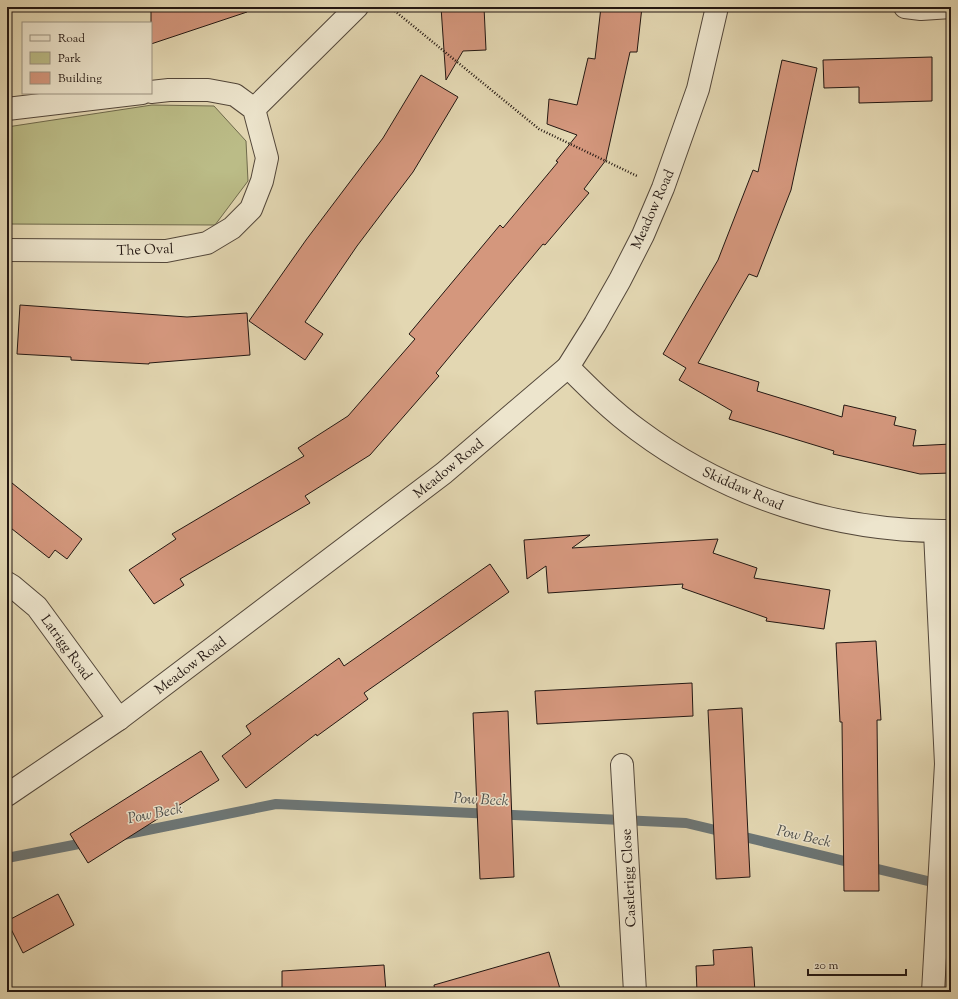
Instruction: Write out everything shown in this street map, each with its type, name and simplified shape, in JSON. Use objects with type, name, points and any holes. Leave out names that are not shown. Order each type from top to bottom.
[{"type":"street","points":[[152,92],[169,90],[208,90],[235,95],[254,109],[357,7]]},
{"type":"street","name":"Meadow Road","points":[[7,795],[119,719],[444,473],[568,367],[620,280],[663,188],[698,89],[717,7]]},
{"type":"street","points":[[905,7],[921,9],[951,7]]},
{"type":"street","points":[[7,109],[134,94]]},
{"type":"street","name":"The Oval","points":[[7,250],[166,251],[206,243],[232,228],[251,209],[262,182],[267,158],[254,109]]},
{"type":"street","name":"Skiddaw Road","points":[[568,367],[601,400],[657,443],[676,456],[717,479],[758,497],[801,512],[845,522],[890,529],[943,531]]},
{"type":"street","points":[[933,992],[946,764],[943,531]]},
{"type":"street","name":"Latrigg Road","points":[[7,583],[37,607],[119,719]]},
{"type":"street","name":"Castlerigg Close","points":[[622,765],[634,992]]},
{"type":"path","points":[[390,7],[539,129],[663,188]]},
{"type":"green space","points":[[152,105],[214,106],[246,141],[248,181],[215,225],[7,224],[7,127]]},
{"type":"building","points":[[151,7],[247,7],[247,12],[152,44]]},
{"type":"building","points":[[441,7],[484,7],[486,50],[463,51],[446,80]]},
{"type":"building","points":[[601,7],[642,7],[637,52],[630,52],[606,160],[584,189],[589,193],[545,245],[543,244],[436,373],[439,376],[370,455],[305,496],[310,503],[180,579],[184,585],[154,604],[129,570],[176,539],[172,534],[304,456],[298,448],[348,416],[415,339],[409,334],[500,225],[503,228],[558,162],[556,161],[577,135],[547,124],[549,99],[577,105],[588,58],[595,59]]},
{"type":"building","points":[[932,57],[932,101],[859,103],[859,87],[824,88],[823,60]]},
{"type":"building","points":[[782,60],[817,68],[791,190],[757,277],[749,274],[698,363],[759,382],[757,391],[842,417],[844,405],[896,417],[894,425],[916,430],[913,446],[951,444],[951,473],[920,474],[833,454],[834,451],[729,419],[732,411],[679,380],[686,368],[663,354],[718,260],[753,170],[758,172]]},
{"type":"building","points":[[421,75],[458,97],[413,172],[357,246],[305,322],[323,334],[305,360],[249,321],[306,240],[383,138]]},
{"type":"building","points":[[20,305],[187,317],[247,313],[250,355],[149,364],[71,360],[71,357],[17,354]]},
{"type":"building","points":[[7,479],[82,539],[67,559],[55,550],[49,558],[7,525]]},
{"type":"building","points":[[590,535],[572,548],[718,539],[713,553],[757,568],[754,578],[830,590],[824,629],[766,621],[767,618],[682,588],[683,584],[548,593],[546,566],[527,579],[524,540]]},
{"type":"building","points":[[490,564],[509,592],[364,693],[368,699],[317,736],[316,734],[246,788],[222,756],[251,734],[246,726],[339,658],[344,666]]},
{"type":"building","points":[[876,641],[881,720],[877,720],[879,891],[844,891],[842,722],[840,722],[836,643]]},
{"type":"building","points":[[692,683],[693,716],[537,724],[535,691]]},
{"type":"building","points":[[742,708],[750,877],[716,879],[708,710]]},
{"type":"building","points":[[508,711],[514,877],[480,879],[473,713]]},
{"type":"building","points":[[201,751],[219,780],[88,863],[70,834]]},
{"type":"building","points":[[58,894],[74,925],[23,953],[7,921]]},
{"type":"building","points":[[752,947],[755,992],[697,992],[696,966],[714,965],[713,950]]},
{"type":"building","points":[[549,952],[561,992],[435,992],[434,985]]},
{"type":"building","points":[[384,965],[386,992],[282,992],[282,971]]},
{"type":"waterway","name":"Pow Beck","points":[[123,835],[276,804],[686,823],[936,883],[951,882]]},
{"type":"waterway","name":"Pow Beck","points":[[7,858],[89,842]]}]
